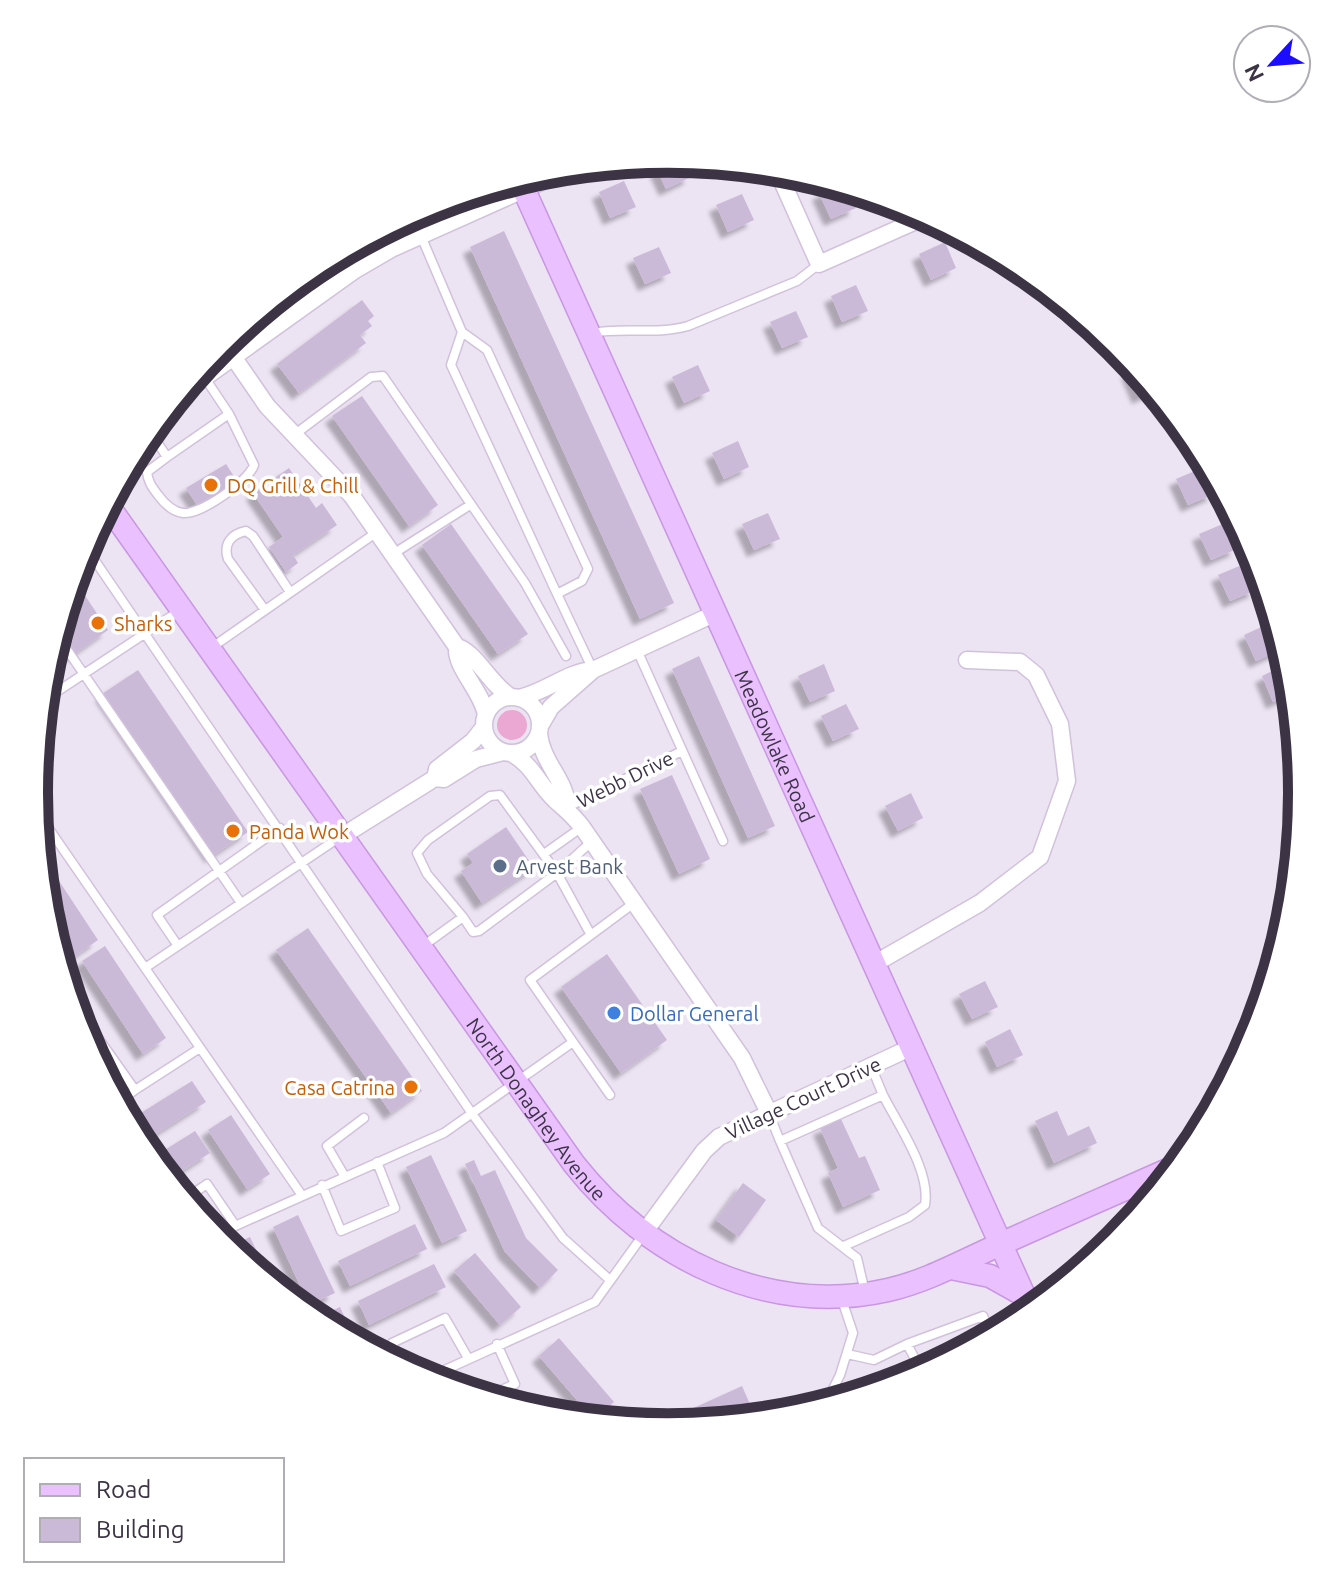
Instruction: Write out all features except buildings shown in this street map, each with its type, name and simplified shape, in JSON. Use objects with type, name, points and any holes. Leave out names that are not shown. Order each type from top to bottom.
[{"type":"street","points":[[783,184],[819,264],[911,223]]},
{"type":"street","name":"Meadowlake Road","points":[[525,190],[1026,1299]]},
{"type":"street","points":[[251,335],[391,249],[493,199]]},
{"type":"street","points":[[232,353],[267,406],[342,485],[457,647],[466,650],[490,682],[535,708],[545,761],[567,794],[567,807]]},
{"type":"street","name":"North Donaghey Avenue","points":[[114,514],[596,1192],[643,1234],[673,1254],[718,1276],[800,1295],[840,1296],[889,1290],[950,1267],[1156,1175]]},
{"type":"street","points":[[344,835],[435,778],[444,779],[476,759],[530,747],[551,707],[593,670],[716,613]]},
{"type":"street","points":[[457,647],[456,657],[479,691],[490,742],[528,763],[555,800],[567,807],[742,1058],[769,1113]]},
{"type":"street","points":[[874,964],[980,903],[1040,857],[1067,781],[1060,724],[1036,675],[1020,662],[967,660]]},
{"type":"street","points":[[435,778],[437,769],[473,741],[495,702],[539,694],[579,671],[593,670]]},
{"type":"street","name":"Village Court Drive","points":[[643,1234],[704,1151],[719,1137],[912,1047]]},
{"type":"street","points":[[950,1267],[990,1276],[1024,1300]]},
{"type":"lane","points":[[421,235],[462,332],[487,350],[588,569],[582,581],[557,594]]},
{"type":"lane","points":[[385,242],[391,249]]},
{"type":"lane","points":[[590,334],[615,329],[672,331],[797,281],[819,264]]},
{"type":"lane","points":[[308,289],[315,298]]},
{"type":"lane","points":[[462,332],[451,365],[593,670]]},
{"type":"lane","points":[[293,435],[371,377],[383,376],[525,583],[566,656]]},
{"type":"lane","points":[[206,380],[229,414],[254,465],[247,478],[194,512],[176,512],[166,505],[148,480],[147,472],[229,414]]},
{"type":"lane","points":[[157,442],[167,457]]},
{"type":"lane","points":[[393,554],[470,505]]},
{"type":"lane","points":[[265,610],[228,559],[225,550],[228,540],[246,531],[253,536],[290,592]]},
{"type":"lane","points":[[211,649],[377,532]]},
{"type":"lane","points":[[94,559],[473,1115],[563,1238],[610,1280]]},
{"type":"lane","points":[[56,692],[182,609]]},
{"type":"lane","points":[[66,648],[241,903]]},
{"type":"lane","points":[[637,650],[723,841]]},
{"type":"lane","name":"Webb Drive","points":[[567,807],[682,751]]},
{"type":"lane","points":[[587,834],[557,873],[479,931],[473,932],[427,874],[417,853],[428,840],[490,796],[500,795],[557,873],[591,935]]},
{"type":"lane","points":[[178,946],[157,915],[280,828]]},
{"type":"lane","points":[[49,829],[301,1194]]},
{"type":"lane","points":[[544,854],[587,834]]},
{"type":"lane","points":[[145,968],[344,835]]},
{"type":"lane","points":[[610,1095],[530,980],[634,903]]},
{"type":"lane","points":[[422,947],[463,917]]},
{"type":"lane","points":[[100,1040],[135,1090]]},
{"type":"lane","points":[[228,1229],[444,1133],[573,1042]]},
{"type":"lane","points":[[127,1096],[200,1048]]},
{"type":"lane","points":[[844,1246],[909,1217],[925,1205],[927,1193],[917,1164],[871,1066]]},
{"type":"lane","points":[[780,1141],[883,1095]]},
{"type":"lane","points":[[769,1113],[818,1228],[857,1258],[865,1293]]},
{"type":"lane","points":[[344,1175],[327,1146],[364,1118]]},
{"type":"lane","points":[[322,1185],[341,1231],[395,1208],[377,1162]]},
{"type":"lane","points":[[194,1193],[207,1184],[235,1225]]},
{"type":"lane","points":[[443,1370],[595,1302],[643,1234]]},
{"type":"lane","points":[[831,1391],[853,1333],[840,1296]]},
{"type":"lane","points":[[847,1354],[874,1360],[907,1344],[983,1316],[987,1324]]},
{"type":"lane","points":[[395,1349],[392,1343],[445,1318],[468,1358]]},
{"type":"lane","points":[[497,1344],[515,1384],[502,1390]]},
{"type":"lane","points":[[907,1344],[916,1361]]},
{"type":"shaded area","points":[[512,710],[523,714],[527,725],[523,736],[512,740],[501,736],[497,725],[501,714]]},
{"type":"place","name":"DQ Grill & Chill","points":[[211,485]]},
{"type":"place","name":"Sharks","points":[[98,623]]},
{"type":"place","name":"Panda Wok","points":[[233,831]]},
{"type":"place","name":"Arvest Bank","points":[[500,866]]},
{"type":"place","name":"Dollar General","points":[[614,1013]]},
{"type":"place","name":"Casa Catrina","points":[[411,1087]]}]
